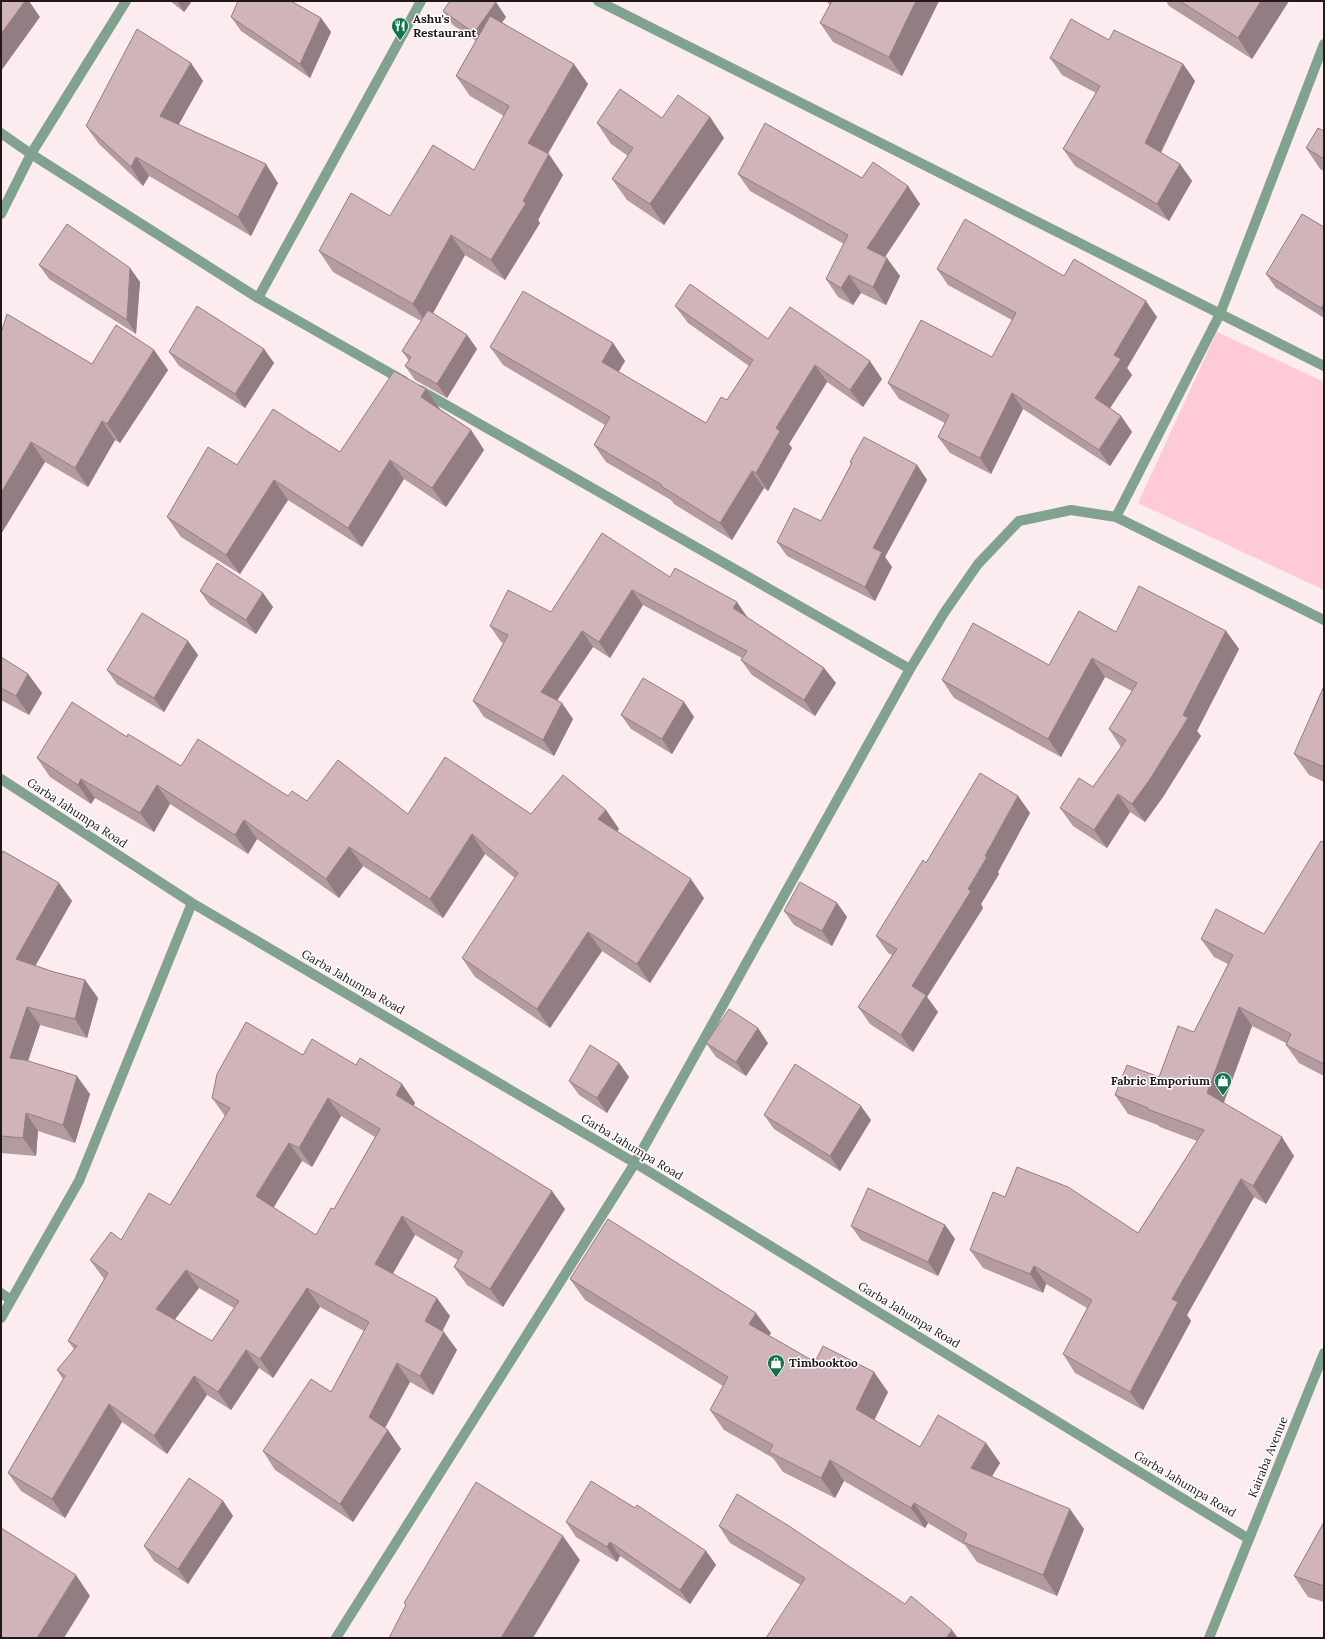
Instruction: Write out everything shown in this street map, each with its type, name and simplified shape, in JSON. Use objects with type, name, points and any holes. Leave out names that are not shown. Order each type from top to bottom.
[{"type":"street","points":[[1,214],[31,154],[126,1]]},
{"type":"street","points":[[258,298],[422,1]]},
{"type":"street","points":[[598,1],[1324,366]]},
{"type":"street","points":[[1116,517],[1220,314],[1324,44]]},
{"type":"street","points":[[1,133],[31,154],[258,298],[910,669]]},
{"type":"street","points":[[336,1638],[634,1163],[910,669],[944,613],[978,564],[1019,521],[1071,510],[1116,517],[1324,620]]},
{"type":"street","name":"Garba Jahumpa Road","points":[[1,779],[192,903],[634,1163],[1249,1539]]},
{"type":"street","points":[[1,1318],[79,1181],[192,903]]},
{"type":"street","points":[[1,1292],[11,1300]]},
{"type":"street","name":"Kairaba Avenue","points":[[1209,1638],[1324,1353]]},
{"type":"shaded area","points":[[1217,332],[1324,382],[1324,590],[1138,503]]},
{"type":"building","points":[[1,1],[25,1],[1,34]]},
{"type":"building","points":[[238,1],[291,1],[321,18],[300,64],[231,17]]},
{"type":"building","points":[[450,1],[496,2],[474,33],[443,11]]},
{"type":"building","points":[[832,1],[916,1],[889,57],[820,23]]},
{"type":"building","points":[[1180,1],[1261,1],[1238,38]]},
{"type":"building","points":[[490,16],[574,64],[528,143],[549,154],[523,201],[526,203],[491,260],[451,235],[413,304],[319,251],[351,193],[390,216],[433,145],[474,170],[509,106],[456,76]]},
{"type":"building","points":[[1071,19],[1109,40],[1114,30],[1183,64],[1145,143],[1180,164],[1157,204],[1063,149],[1100,86],[1050,58]]},
{"type":"building","points":[[137,29],[191,63],[160,116],[266,164],[238,217],[136,157],[131,167],[86,126]]},
{"type":"building","points":[[620,89],[662,118],[678,95],[710,117],[650,204],[612,179],[633,148],[597,123]]},
{"type":"building","points":[[765,123],[862,178],[873,162],[908,186],[867,248],[887,258],[873,287],[849,275],[841,288],[826,279],[848,235],[738,174]]},
{"type":"building","points":[[1318,128],[1324,131],[1324,159],[1306,148]]},
{"type":"building","points":[[1302,214],[1324,227],[1324,304],[1321,308],[1266,274]]},
{"type":"building","points":[[965,219],[1064,276],[1074,259],[1146,301],[1114,355],[1121,359],[1095,398],[1121,416],[1099,450],[1012,393],[980,458],[938,437],[949,415],[888,383],[921,320],[992,357],[1016,313],[937,269]]},
{"type":"building","points":[[67,224],[130,268],[127,320],[39,265]]},
{"type":"building","points":[[690,284],[768,339],[790,307],[870,361],[850,390],[815,365],[776,428],[780,431],[756,473],[752,471],[720,523],[661,486],[662,485],[594,445],[610,417],[490,347],[523,291],[613,343],[602,362],[706,423],[721,397],[727,400],[753,360],[675,306]]},
{"type":"building","points":[[197,306],[264,349],[235,394],[169,352]]},
{"type":"building","points":[[428,310],[467,335],[437,384],[405,366],[411,357],[402,351]]},
{"type":"building","points":[[7,314],[92,364],[116,325],[154,350],[107,424],[102,421],[75,468],[31,442],[1,493],[1,333]]},
{"type":"building","points":[[394,371],[426,389],[421,397],[471,430],[432,488],[390,460],[348,528],[274,480],[226,555],[167,517],[208,447],[237,465],[273,409],[340,452]]},
{"type":"building","points":[[864,437],[917,465],[873,548],[882,552],[865,587],[777,542],[794,508],[821,521]]},
{"type":"building","points":[[602,533],[670,577],[675,568],[737,602],[733,608],[824,668],[804,700],[741,660],[747,651],[632,590],[599,642],[582,631],[541,692],[562,703],[543,740],[473,701],[508,635],[490,626],[508,590],[551,612]]},
{"type":"building","points":[[217,563],[263,593],[246,620],[200,591]]},
{"type":"building","points":[[1139,586],[1226,631],[1183,715],[1188,718],[1150,779],[1132,804],[1118,794],[1094,830],[1060,808],[1079,778],[1093,787],[1126,740],[1109,729],[1137,683],[1092,658],[1048,739],[942,680],[973,623],[1049,665],[1079,611],[1116,632]]},
{"type":"building","points":[[142,613],[188,641],[154,698],[107,670]]},
{"type":"building","points":[[1,657],[28,674],[16,696],[1,688]]},
{"type":"building","points":[[643,678],[684,702],[662,739],[621,715]]},
{"type":"building","points":[[1324,686],[1324,767],[1294,754]]},
{"type":"building","points":[[72,702],[127,737],[128,734],[181,766],[198,739],[288,796],[292,791],[307,801],[338,760],[408,814],[445,757],[531,814],[563,775],[606,810],[598,819],[691,879],[637,964],[588,932],[537,1009],[462,958],[518,873],[472,834],[430,899],[349,847],[326,879],[244,820],[235,835],[157,785],[140,813],[81,779],[78,785],[37,758]]},
{"type":"building","points":[[980,773],[1018,796],[985,856],[987,857],[968,889],[971,891],[912,986],[926,995],[901,1035],[858,1007],[897,949],[876,936],[923,860],[926,863]]},
{"type":"building","points":[[1321,841],[1324,843],[1324,1064],[1286,1045],[1291,1034],[1239,1007],[1207,1093],[1282,1137],[1253,1186],[1241,1179],[1172,1299],[1178,1302],[1130,1392],[1063,1354],[1092,1300],[1034,1266],[1030,1274],[970,1250],[993,1192],[1005,1197],[1017,1167],[1068,1187],[1138,1233],[1204,1130],[1147,1109],[1148,1108],[1115,1095],[1127,1065],[1159,1077],[1178,1026],[1194,1032],[1233,955],[1201,939],[1216,909],[1264,934]]},
{"type":"building","points":[[3,851],[59,883],[16,959],[54,972],[85,980],[75,1019],[27,1007],[10,1058],[25,1060],[77,1076],[63,1125],[26,1113],[23,1138],[1,1136],[1,855]]},
{"type":"building","points":[[800,882],[837,903],[822,931],[784,911]]},
{"type":"building","points":[[729,1009],[758,1028],[736,1062],[706,1043]]},
{"type":"building","points":[[246,1022],[303,1055],[312,1039],[356,1065],[360,1058],[402,1084],[396,1095],[552,1191],[490,1289],[454,1267],[463,1252],[402,1216],[375,1264],[437,1298],[425,1321],[444,1332],[420,1376],[397,1363],[369,1417],[388,1430],[340,1504],[263,1451],[311,1379],[331,1392],[369,1322],[307,1288],[260,1359],[246,1350],[218,1392],[194,1376],[154,1436],[109,1404],[52,1499],[8,1473],[65,1376],[57,1370],[77,1346],[68,1341],[108,1273],[90,1260],[111,1232],[121,1240],[149,1193],[170,1205],[230,1108],[212,1098],[217,1074]],"holes":[[[328,1098],[380,1129],[334,1209],[331,1208],[316,1235],[256,1196],[289,1143],[299,1148]],[[186,1270],[239,1301],[212,1341],[156,1309]]]},
{"type":"building","points":[[590,1045],[619,1063],[597,1098],[569,1081]]},
{"type":"building","points":[[795,1064],[861,1106],[830,1156],[764,1115]]},
{"type":"building","points":[[868,1188],[945,1225],[928,1262],[851,1226]]},
{"type":"building","points":[[608,1219],[756,1313],[749,1324],[815,1362],[823,1346],[874,1372],[856,1409],[920,1447],[938,1415],[986,1443],[971,1468],[1070,1509],[1043,1575],[963,1542],[967,1534],[914,1503],[911,1508],[830,1460],[821,1478],[769,1452],[773,1445],[710,1410],[728,1377],[570,1279]]},
{"type":"building","points":[[189,1478],[223,1501],[178,1569],[144,1546]]},
{"type":"building","points":[[591,1481],[635,1508],[637,1505],[706,1551],[680,1590],[610,1542],[607,1547],[566,1522]]},
{"type":"building","points":[[476,1482],[563,1536],[501,1638],[389,1638],[406,1605],[404,1603]]},
{"type":"building","points":[[737,1494],[789,1526],[905,1604],[911,1596],[952,1630],[946,1638],[766,1638],[805,1578],[719,1526]]},
{"type":"building","points":[[1324,1522],[1324,1586],[1294,1576]]},
{"type":"building","points":[[1,1528],[76,1575],[37,1638],[1,1638]]},
{"type":"place","name":"Ashu's Restaurant","points":[[400,41]]},
{"type":"place","name":"Fabric Emporium","points":[[1223,1096]]},
{"type":"place","name":"Timbooktoo","points":[[776,1378]]}]
